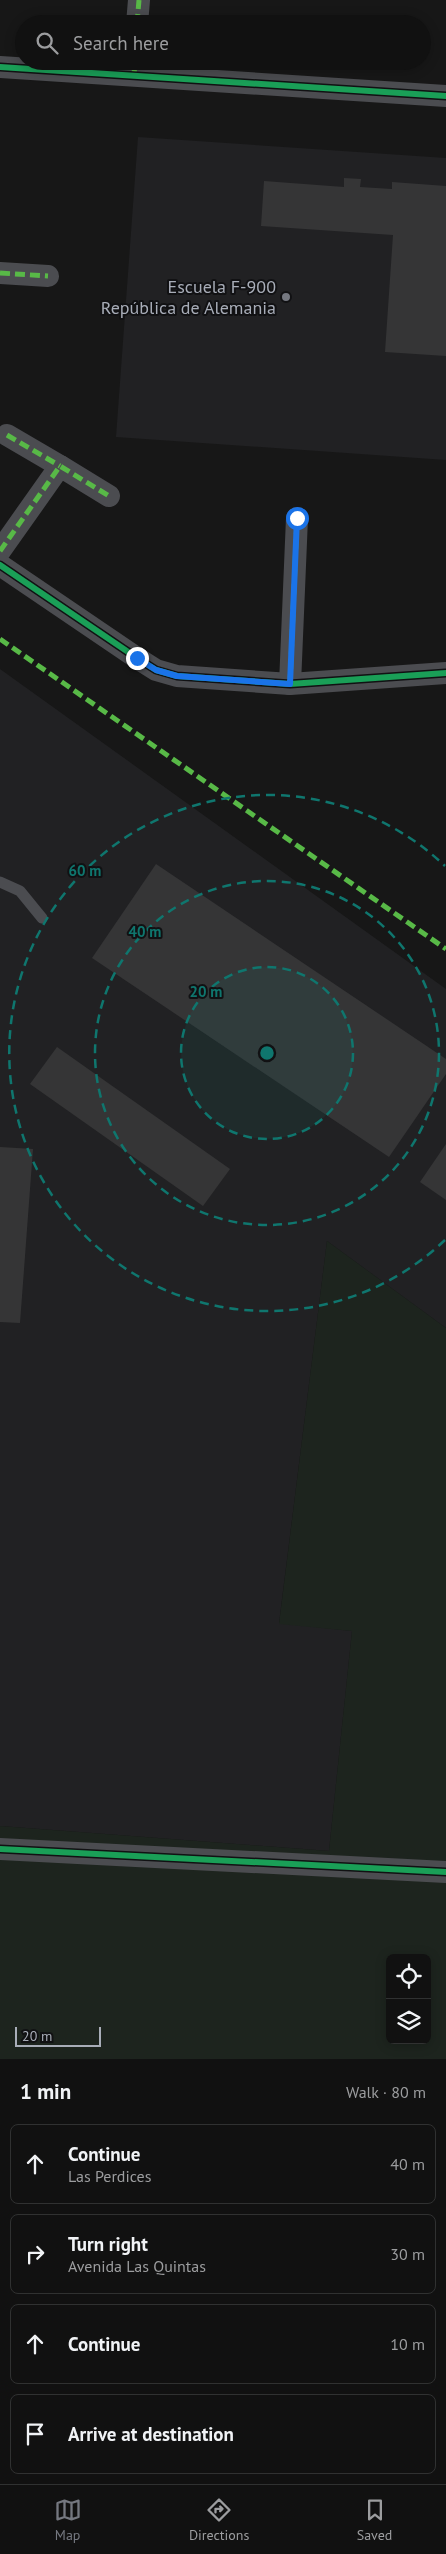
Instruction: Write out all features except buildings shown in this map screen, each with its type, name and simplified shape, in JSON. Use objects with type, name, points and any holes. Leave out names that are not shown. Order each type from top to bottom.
[{"type":"street","points":[[138,15],[139,0]]},
{"type":"street","points":[[0,66],[15,66]]},
{"type":"street","points":[[156,70],[446,96]]},
{"type":"street","points":[[0,273],[48,276]]},
{"type":"street","points":[[8,435],[109,496]]},
{"type":"street","points":[[0,551],[60,466]]},
{"type":"street","points":[[290,684],[297,518]]},
{"type":"street","points":[[0,565],[156,670],[177,676],[290,684],[446,673]]},
{"type":"street","points":[[0,1849],[446,1872]]},
{"type":"lane","points":[[0,882],[20,891],[42,918]]},
{"type":"shaded area","name":"Escuela F-900 República de Alemania","points":[[138,137],[446,158],[446,460],[116,437]]},
{"type":"shaded area","points":[[0,669],[446,989],[446,1328],[327,1241],[279,1623],[352,1631],[329,1851],[0,1826]]},
{"type":"shaded area","points":[[327,1241],[446,1328],[446,2059],[0,2059],[0,1826],[329,1851],[352,1631],[279,1624]]},
{"type":"marked path","points":[[138,15],[139,0]]},
{"type":"marked path","points":[[134,70],[134,75]]},
{"type":"marked path","points":[[0,273],[48,276]]},
{"type":"marked path","points":[[7,435],[60,466]]},
{"type":"marked path","points":[[0,551],[60,466],[109,496]]},
{"type":"marked path","points":[[290,684],[297,518]]},
{"type":"marked path","points":[[0,639],[446,949]]},
{"type":"cycle path","points":[[0,67],[15,68]]},
{"type":"cycle path","points":[[46,70],[446,96]]},
{"type":"cycle path","points":[[0,565],[156,670],[177,676],[290,684],[446,673]]},
{"type":"cycle path","points":[[0,1849],[446,1872]]},
{"type":"place","name":"Escuela F-900 República de Alemania","points":[[286,297]]},
{"type":"route","points":[[137,658],[156,670],[177,676],[290,684],[297,518]]}]
